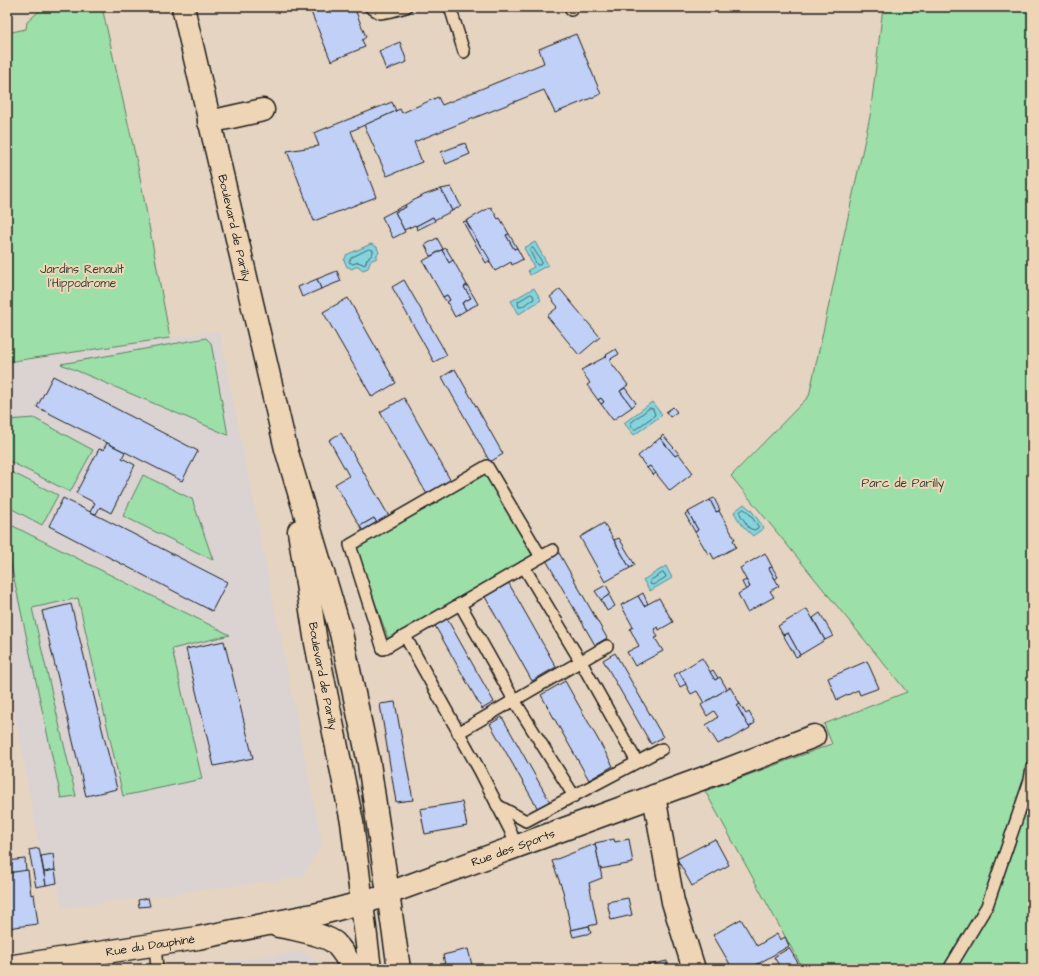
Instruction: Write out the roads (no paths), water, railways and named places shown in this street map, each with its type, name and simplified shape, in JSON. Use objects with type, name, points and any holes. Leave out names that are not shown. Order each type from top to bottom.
[{"type":"main road","name":"Boulevard de Parilly","points":[[183,7],[286,449],[341,633],[369,763],[374,899]]},
{"type":"main road","points":[[210,122],[263,110]]},
{"type":"main road","name":"Boulevard de Parilly","points":[[286,449],[316,643],[352,822],[374,899]]},
{"type":"main road","name":"Rue des Sports","points":[[374,899],[814,736]]},
{"type":"main road","points":[[654,796],[673,902],[694,969]]},
{"type":"main road","points":[[370,969],[374,899]]},
{"type":"main road","points":[[374,899],[399,969]]},
{"type":"main road","name":"Rue du Dauphiné","points":[[7,967],[155,944],[269,924],[323,913],[374,899]]},
{"type":"main road","name":"Rue du Dauphiné","points":[[269,924],[294,929],[335,943],[349,961],[353,969]]},
{"type":"lane","points":[[370,7],[380,13],[392,12],[406,7]]},
{"type":"lane","points":[[450,7],[464,52]]},
{"type":"lane","points":[[541,557],[487,466],[350,545],[383,649],[405,636],[524,567],[553,550]]},
{"type":"lane","points":[[524,567],[581,662],[637,762]]},
{"type":"lane","points":[[460,604],[514,700],[574,796]]},
{"type":"lane","points":[[405,636],[497,804],[516,846]]},
{"type":"lane","points":[[458,733],[607,646]]},
{"type":"lane","points":[[497,804],[526,821],[662,749]]},
{"type":"lane","points":[[949,969],[987,906],[1030,780],[1032,767]]},
{"type":"lane","points":[[155,944],[157,969]]},
{"type":"water","points":[[535,242],[548,265],[530,275],[528,270],[534,267],[524,248]]},
{"type":"water","points":[[371,244],[377,247],[379,253],[377,254],[377,258],[370,261],[368,268],[363,270],[358,266],[351,269],[347,267],[344,260],[346,255]]},
{"type":"water","points":[[534,288],[541,300],[519,314],[511,301]]},
{"type":"water","points":[[652,402],[662,415],[634,435],[624,423]]},
{"type":"water","points":[[744,504],[751,510],[764,528],[753,536],[742,525],[734,512]]},
{"type":"water","points":[[666,566],[672,578],[650,591],[643,580]]},
{"type":"park label","name":"Jardins Renault l'Hippodrome","points":[[82,276]]},
{"type":"park label","name":"Parc de Parilly","points":[[903,483]]}]
